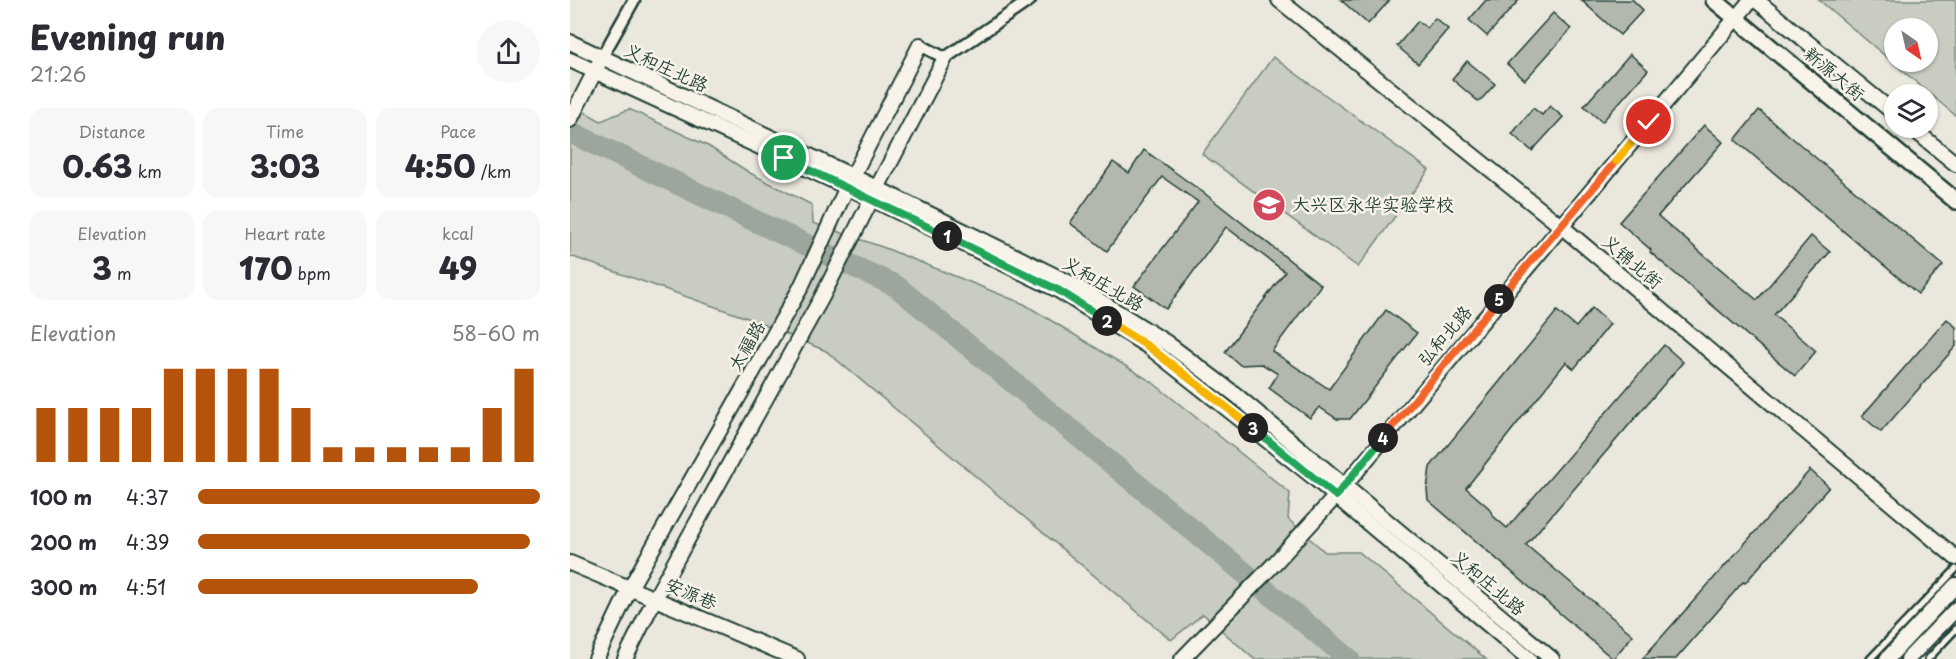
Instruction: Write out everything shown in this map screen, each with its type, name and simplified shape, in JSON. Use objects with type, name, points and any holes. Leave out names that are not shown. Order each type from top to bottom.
[{"type":"main road","name":"义锦北街","points":[[1279,0],[1562,226],[1956,558]]},
{"type":"main road","name":"新源大街","points":[[1714,0],[1956,201]]},
{"type":"main road","name":"弘和北路","points":[[1182,659],[1273,565],[1339,490],[1751,0]]},
{"type":"main road","points":[[1756,0],[1884,105]]},
{"type":"main road","name":"义和庄北路","points":[[570,42],[874,194],[1076,286],[1167,343],[1236,395],[1529,659]]},
{"type":"main road","name":"太福路","points":[[596,659],[630,588],[801,287],[849,181],[920,45]]},
{"type":"main road","points":[[570,120],[602,57]]},
{"type":"main road","points":[[625,659],[655,598],[822,297],[945,58]]},
{"type":"main road","name":"义和庄北路","points":[[570,60],[849,181]]},
{"type":"main road","points":[[1924,138],[1956,164]]},
{"type":"main road","name":"义和庄北路","points":[[1339,490],[1551,659]]},
{"type":"main road","name":"安源巷","points":[[570,563],[797,659]]},
{"type":"main road","points":[[1887,659],[1956,585]]},
{"type":"main road","points":[[1908,659],[1956,609]]},
{"type":"street","points":[[602,57],[634,0]]},
{"type":"street","points":[[920,45],[945,58],[1030,0]]},
{"type":"lane","points":[[1870,659],[1956,569]]},
{"type":"lane","points":[[1928,659],[1956,629]]},
{"type":"shaded area","points":[[1819,0],[1956,0],[1956,116],[1938,101],[1938,84],[1918,84],[1904,72],[1938,72],[1938,18],[1884,18],[1884,55]]},
{"type":"shaded area","points":[[1273,57],[1429,170],[1358,267],[1202,154]]},
{"type":"shaded area","points":[[570,104],[601,121],[629,109],[708,146],[750,173],[812,205],[813,223],[885,248],[1024,304],[1152,382],[1290,493],[1288,519],[1325,552],[1359,552],[1486,659],[1254,659],[1203,614],[1171,640],[826,351],[753,320],[570,256]]},
{"type":"building","points":[[1341,0],[1390,0],[1368,24]]},
{"type":"building","points":[[1486,0],[1519,0],[1487,36],[1469,20]]},
{"type":"building","points":[[1581,0],[1633,0],[1643,10],[1620,35]]},
{"type":"building","points":[[1553,13],[1571,29],[1525,80],[1507,64]]},
{"type":"building","points":[[1435,18],[1448,29],[1418,64],[1397,46],[1418,21],[1427,28]]},
{"type":"building","points":[[1630,54],[1648,70],[1602,122],[1584,106]]},
{"type":"building","points":[[1467,61],[1495,84],[1479,102],[1452,79]]},
{"type":"building","points":[[1550,106],[1563,117],[1532,151],[1512,134],[1533,108],[1542,115]]},
{"type":"building","points":[[1759,110],[1943,265],[1918,294],[1735,140]]},
{"type":"building","points":[[1704,125],[1723,142],[1658,216],[1757,300],[1811,236],[1830,252],[1774,315],[1816,351],[1795,376],[1650,252],[1651,250],[1619,222]]},
{"type":"building","points":[[1144,150],[1204,193],[1321,285],[1272,351],[1329,389],[1386,310],[1417,333],[1350,419],[1337,419],[1319,407],[1310,418],[1269,388],[1278,374],[1262,364],[1240,365],[1225,352],[1285,272],[1226,227],[1166,309],[1134,286],[1198,202],[1162,177],[1107,251],[1070,223],[1113,162],[1129,173]]},
{"type":"building","points":[[1592,308],[1610,324],[1574,369],[1566,362],[1466,488],[1507,528],[1664,345],[1683,362],[1526,545],[1633,635],[1613,659],[1428,500],[1427,489],[1430,467],[1557,311],[1576,327]]},
{"type":"building","points":[[1947,319],[1956,327],[1956,346],[1881,432],[1862,416]]},
{"type":"building","points":[[1810,470],[1829,487],[1745,583],[1743,582],[1676,659],[1642,659]]},
{"type":"waterway","points":[[570,132],[896,286],[1349,659]]},
{"type":"place","name":"大兴区永华实验学校","points":[[1269,205]]},
{"type":"route","points":[[784,158],[1058,290],[1149,347],[1218,399],[1336,496],[1649,122]]}]
